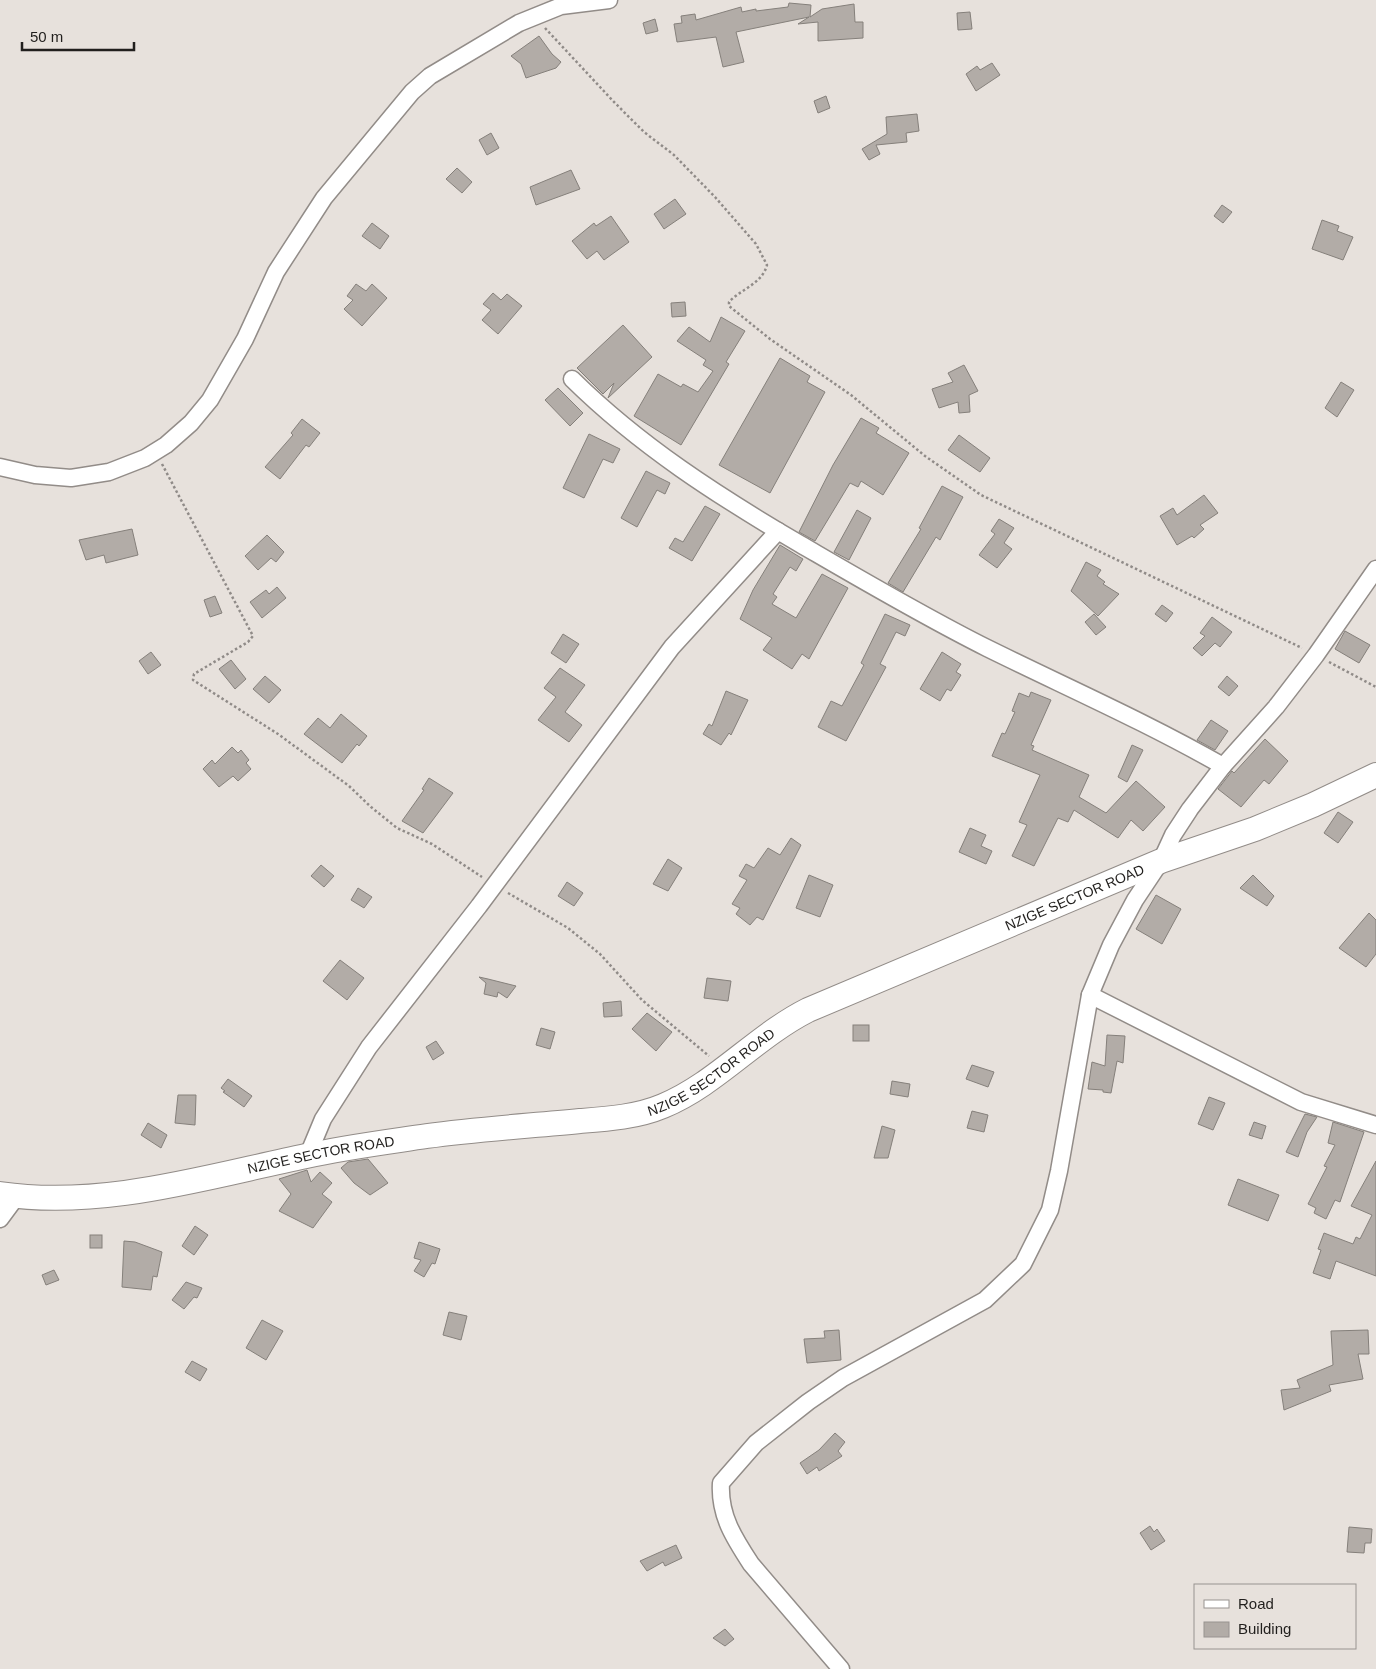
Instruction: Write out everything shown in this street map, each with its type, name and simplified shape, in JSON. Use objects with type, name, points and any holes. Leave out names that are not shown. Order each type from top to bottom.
[{"type":"main road","name":"NZIGE SECTOR ROAD","points":[[8,1195],[68,1199],[95,1197],[200,1180],[308,1155],[429,1136],[613,1118],[649,1111],[681,1097],[724,1068],[774,1029],[808,1010],[1015,921],[1161,862],[1305,809],[1376,775]]},
{"type":"street","points":[[0,467],[34,474],[71,478],[109,472],[156,451],[191,422],[210,400],[245,339],[276,272],[324,198],[385,124],[430,76],[478,46],[535,16],[561,6],[608,0]]},
{"type":"street","points":[[572,379],[606,413],[639,440],[731,503],[778,531],[931,619],[1132,717],[1223,766]]},
{"type":"street","points":[[308,1155],[323,1119],[369,1048],[672,647],[778,531]]},
{"type":"street","points":[[841,1669],[751,1564],[739,1546],[731,1533],[722,1510],[721,1483],[756,1443],[808,1402],[843,1378],[984,1300],[1022,1264],[1045,1223],[1055,1190],[1090,995],[1111,945],[1135,900],[1161,862],[1173,835],[1223,766],[1276,707],[1316,655],[1376,570]]},
{"type":"street","points":[[1090,995],[1302,1102],[1376,1125]]},
{"type":"street","points":[[0,1219],[8,1195]]},
{"type":"path","points":[[535,16],[576,64],[644,132],[674,155],[756,244],[767,266],[765,272],[757,281],[729,302],[729,306],[750,324],[851,395],[926,456],[981,495],[1127,563],[1316,655],[1376,687]]},
{"type":"path","points":[[156,451],[253,636],[248,642],[194,674],[194,680],[278,734],[349,786],[397,828],[432,844],[494,885],[568,928],[600,954],[642,1000],[724,1068]]},
{"type":"building","points":[[789,3],[811,5],[810,17],[822,9],[854,4],[855,22],[863,22],[863,38],[818,41],[818,22],[798,24],[809,17],[736,32],[744,62],[723,67],[716,37],[677,42],[674,24],[682,23],[681,16],[695,14],[696,20],[741,7],[742,12],[756,9],[756,11],[788,7]]},
{"type":"building","points":[[970,12],[972,29],[958,30],[957,13]]},
{"type":"building","points":[[655,19],[658,31],[646,34],[643,23]]},
{"type":"building","points":[[539,36],[552,54],[561,62],[556,68],[526,78],[521,64],[511,56]]},
{"type":"building","points":[[992,63],[1000,75],[976,91],[966,74],[977,66],[980,70]]},
{"type":"building","points":[[826,96],[830,108],[818,113],[814,101]]},
{"type":"building","points":[[917,114],[919,131],[906,133],[907,142],[876,145],[880,154],[869,160],[862,149],[887,134],[886,117]]},
{"type":"building","points":[[491,133],[499,148],[487,155],[479,140]]},
{"type":"building","points":[[457,168],[472,182],[462,193],[446,179]]},
{"type":"building","points":[[571,170],[580,189],[536,205],[530,187]]},
{"type":"building","points":[[675,199],[686,214],[664,229],[654,214]]},
{"type":"building","points":[[1222,205],[1232,212],[1223,223],[1214,216]]},
{"type":"building","points":[[611,216],[629,242],[604,260],[597,251],[587,259],[572,241],[594,223],[596,226]]},
{"type":"building","points":[[1322,220],[1339,226],[1337,231],[1353,237],[1343,260],[1312,249]]},
{"type":"building","points":[[372,223],[389,236],[380,249],[362,236]]},
{"type":"building","points":[[356,284],[366,291],[372,284],[387,298],[362,326],[344,309],[353,300],[347,296]]},
{"type":"building","points":[[493,293],[501,300],[507,294],[522,306],[498,334],[482,320],[491,310],[483,304]]},
{"type":"building","points":[[685,302],[686,316],[672,317],[671,303]]},
{"type":"building","points":[[721,317],[745,331],[726,362],[729,364],[681,445],[634,416],[658,374],[681,387],[683,384],[698,392],[713,371],[703,365],[706,360],[677,341],[689,327],[710,342]]},
{"type":"building","points":[[623,325],[652,357],[608,398],[614,383],[603,394],[577,368]]},
{"type":"building","points":[[780,358],[810,376],[807,382],[825,392],[770,493],[719,465]]},
{"type":"building","points":[[964,365],[978,391],[969,395],[970,412],[959,413],[958,402],[939,408],[932,389],[953,382],[948,373]]},
{"type":"building","points":[[1341,382],[1354,390],[1337,417],[1325,408]]},
{"type":"building","points":[[558,388],[583,413],[570,426],[545,400]]},
{"type":"building","points":[[861,418],[879,428],[876,433],[909,453],[883,495],[861,481],[858,487],[850,483],[815,541],[799,532],[833,465]]},
{"type":"building","points":[[302,419],[320,433],[309,447],[306,445],[280,479],[265,467],[293,435],[291,433]]},
{"type":"building","points":[[589,434],[620,449],[613,463],[603,459],[584,498],[563,488]]},
{"type":"building","points":[[959,435],[990,458],[980,472],[948,450]]},
{"type":"building","points":[[646,471],[670,483],[665,494],[657,490],[637,527],[621,518]]},
{"type":"building","points":[[942,486],[963,497],[940,540],[936,537],[903,592],[888,583],[921,529],[919,528]]},
{"type":"building","points":[[1204,495],[1218,513],[1200,525],[1204,529],[1194,538],[1192,536],[1177,545],[1160,516],[1173,508],[1177,515]]},
{"type":"building","points":[[705,506],[720,514],[692,561],[669,548],[675,538],[683,542]]},
{"type":"building","points":[[857,510],[871,518],[849,560],[834,552]]},
{"type":"building","points":[[999,519],[1014,528],[1004,543],[1012,549],[997,568],[979,555],[995,534],[991,531]]},
{"type":"building","points":[[132,529],[138,555],[106,563],[104,555],[86,560],[79,540]]},
{"type":"building","points":[[267,535],[284,552],[276,562],[271,558],[258,570],[245,556]]},
{"type":"building","points":[[780,545],[803,559],[796,571],[790,567],[773,594],[777,597],[772,604],[796,618],[822,574],[848,588],[809,659],[802,654],[792,669],[763,650],[772,638],[740,619],[753,590]]},
{"type":"building","points":[[1086,562],[1101,570],[1097,576],[1105,582],[1103,584],[1119,594],[1098,616],[1071,591]]},
{"type":"building","points":[[277,587],[286,598],[262,618],[250,602],[266,590],[269,594]]},
{"type":"building","points":[[215,596],[222,613],[210,617],[204,600]]},
{"type":"building","points":[[1162,605],[1173,613],[1166,622],[1155,614]]},
{"type":"building","points":[[885,614],[910,625],[905,636],[896,632],[880,664],[886,667],[846,741],[818,727],[831,701],[842,706],[864,665],[861,663]]},
{"type":"building","points":[[1094,614],[1106,627],[1096,635],[1085,622]]},
{"type":"building","points":[[1212,617],[1232,632],[1220,647],[1215,643],[1202,656],[1193,648],[1205,636],[1200,633]]},
{"type":"building","points":[[1345,631],[1370,645],[1359,663],[1335,649]]},
{"type":"building","points":[[563,634],[579,644],[566,663],[551,653]]},
{"type":"building","points":[[151,652],[161,665],[148,674],[139,661]]},
{"type":"building","points":[[942,652],[961,664],[956,672],[961,675],[951,691],[947,689],[940,701],[920,689]]},
{"type":"building","points":[[231,660],[246,679],[235,689],[219,669]]},
{"type":"building","points":[[560,668],[585,685],[565,712],[582,725],[569,742],[538,720],[556,697],[544,688]]},
{"type":"building","points":[[265,676],[281,690],[269,703],[253,689]]},
{"type":"building","points":[[1227,676],[1238,686],[1229,696],[1218,687]]},
{"type":"building","points":[[726,691],[748,700],[731,735],[729,733],[721,745],[703,734],[709,724],[712,726]]},
{"type":"building","points":[[1031,692],[1051,700],[1031,745],[1034,746],[1032,750],[1089,775],[1079,797],[1106,813],[1136,781],[1165,807],[1143,831],[1131,820],[1118,838],[1074,810],[1068,822],[1058,818],[1034,866],[1012,856],[1027,825],[1019,822],[1040,775],[992,756],[1002,733],[1005,734],[1015,712],[1012,711],[1019,693],[1029,697]]},
{"type":"building","points":[[341,714],[367,736],[359,746],[357,744],[342,763],[304,734],[318,718],[330,728]]},
{"type":"building","points":[[1211,720],[1228,731],[1215,750],[1197,740]]},
{"type":"building","points":[[1265,739],[1288,761],[1269,784],[1264,780],[1241,807],[1218,789],[1232,771],[1234,773]]},
{"type":"building","points":[[1132,745],[1143,750],[1127,782],[1118,777]]},
{"type":"building","points":[[232,747],[238,753],[241,750],[249,760],[246,763],[251,769],[238,781],[233,776],[219,787],[203,769],[212,760],[215,764]]},
{"type":"building","points":[[429,778],[453,793],[423,833],[402,821],[424,790],[422,789]]},
{"type":"building","points":[[1338,812],[1353,822],[1338,843],[1324,833]]},
{"type":"building","points":[[970,828],[986,835],[981,846],[992,851],[986,864],[959,852]]},
{"type":"building","points":[[791,838],[801,845],[763,920],[757,917],[750,925],[736,914],[740,908],[732,904],[747,880],[739,876],[746,864],[754,868],[768,848],[780,855]]},
{"type":"building","points":[[668,859],[682,868],[668,891],[653,884]]},
{"type":"building","points":[[321,865],[334,876],[324,887],[311,876]]},
{"type":"building","points":[[809,875],[833,885],[820,917],[796,908]]},
{"type":"building","points":[[1253,875],[1274,896],[1267,906],[1240,888]]},
{"type":"building","points":[[567,882],[583,893],[574,906],[558,896]]},
{"type":"building","points":[[358,888],[372,897],[364,908],[351,900]]},
{"type":"building","points":[[1156,895],[1181,909],[1162,944],[1136,929]]},
{"type":"building","points":[[1369,913],[1376,920],[1376,954],[1366,967],[1339,948]]},
{"type":"building","points":[[340,960],[364,978],[347,1000],[323,981]]},
{"type":"building","points":[[479,977],[516,986],[507,998],[498,992],[497,997],[484,994],[486,983]]},
{"type":"building","points":[[707,978],[731,981],[728,1001],[704,998]]},
{"type":"building","points":[[621,1001],[622,1016],[604,1017],[603,1003]]},
{"type":"building","points":[[647,1013],[672,1032],[656,1051],[632,1029]]},
{"type":"building","points":[[853,1025],[869,1025],[869,1041],[853,1041]]},
{"type":"building","points":[[541,1028],[555,1032],[550,1049],[536,1045]]},
{"type":"building","points":[[1107,1035],[1125,1036],[1123,1063],[1117,1061],[1111,1093],[1103,1092],[1103,1090],[1088,1089],[1092,1062],[1105,1066]]},
{"type":"building","points":[[436,1041],[444,1053],[433,1060],[426,1047]]},
{"type":"building","points":[[972,1065],[994,1072],[988,1087],[966,1079]]},
{"type":"building","points":[[228,1079],[252,1096],[244,1107],[223,1092],[225,1091],[221,1088]]},
{"type":"building","points":[[892,1081],[910,1084],[908,1097],[890,1094]]},
{"type":"building","points":[[178,1095],[196,1095],[195,1125],[175,1123]]},
{"type":"building","points":[[1209,1097],[1225,1103],[1213,1130],[1198,1124]]},
{"type":"building","points":[[972,1111],[988,1115],[984,1132],[967,1128]]},
{"type":"building","points":[[1305,1114],[1317,1117],[1307,1132],[1298,1157],[1286,1152]]},
{"type":"building","points":[[1254,1122],[1266,1126],[1262,1139],[1249,1135]]},
{"type":"building","points":[[1333,1122],[1364,1132],[1340,1202],[1335,1200],[1326,1219],[1314,1213],[1316,1208],[1308,1204],[1327,1167],[1324,1166],[1335,1145],[1328,1143]]},
{"type":"building","points":[[148,1123],[167,1135],[161,1148],[141,1135]]},
{"type":"building","points":[[882,1126],[895,1130],[888,1158],[874,1158]]},
{"type":"building","points":[[368,1159],[388,1183],[370,1195],[354,1183],[341,1168],[348,1162]]},
{"type":"building","points":[[1376,1161],[1376,1276],[1336,1261],[1330,1279],[1313,1273],[1321,1250],[1318,1249],[1324,1233],[1353,1244],[1356,1237],[1360,1239],[1372,1215],[1351,1206]]},
{"type":"building","points":[[307,1170],[311,1182],[320,1172],[332,1183],[322,1194],[332,1202],[313,1228],[279,1211],[291,1194],[279,1179]]},
{"type":"building","points":[[1238,1179],[1279,1195],[1268,1221],[1228,1205]]},
{"type":"building","points":[[195,1226],[208,1235],[194,1255],[182,1246]]},
{"type":"building","points":[[90,1235],[102,1235],[102,1248],[90,1248]]},
{"type":"building","points":[[124,1241],[135,1242],[162,1252],[157,1277],[153,1276],[151,1290],[122,1287]]},
{"type":"building","points":[[419,1242],[440,1249],[435,1264],[432,1263],[424,1277],[414,1271],[421,1260],[414,1258]]},
{"type":"building","points":[[54,1270],[59,1280],[46,1285],[42,1275]]},
{"type":"building","points":[[186,1282],[202,1288],[197,1298],[194,1297],[184,1309],[172,1300]]},
{"type":"building","points":[[449,1312],[467,1316],[461,1340],[443,1335]]},
{"type":"building","points":[[262,1320],[283,1331],[266,1360],[246,1348]]},
{"type":"building","points":[[839,1330],[841,1360],[807,1363],[804,1339],[825,1338],[824,1331]]},
{"type":"building","points":[[1368,1330],[1369,1354],[1358,1354],[1363,1379],[1329,1385],[1331,1391],[1284,1410],[1281,1390],[1300,1388],[1297,1380],[1333,1365],[1331,1331]]},
{"type":"building","points":[[192,1361],[207,1369],[200,1381],[185,1372]]},
{"type":"building","points":[[835,1433],[845,1442],[838,1451],[842,1456],[819,1471],[817,1467],[807,1474],[800,1463],[819,1450]]},
{"type":"building","points":[[1150,1526],[1154,1532],[1157,1529],[1165,1541],[1151,1550],[1140,1533]]},
{"type":"building","points":[[1349,1527],[1372,1529],[1371,1543],[1365,1543],[1364,1553],[1347,1552]]},
{"type":"building","points":[[676,1545],[682,1558],[665,1566],[663,1562],[647,1571],[640,1561]]},
{"type":"building","points":[[725,1629],[734,1639],[725,1646],[713,1638]]}]
